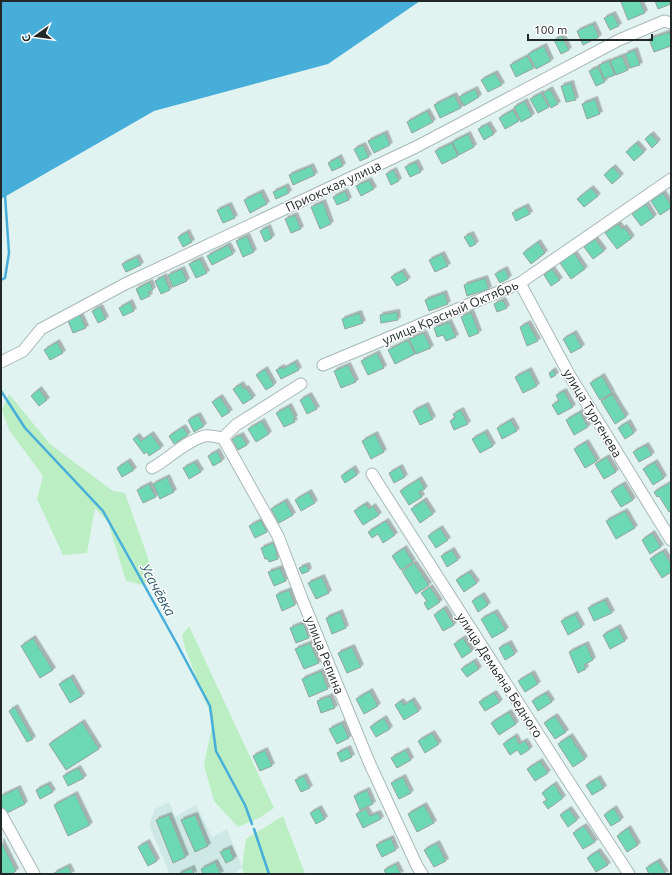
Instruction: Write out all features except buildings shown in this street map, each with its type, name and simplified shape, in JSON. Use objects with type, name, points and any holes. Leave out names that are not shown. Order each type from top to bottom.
[{"type":"street","name":"Приокская улица","points":[[1,362],[23,351],[41,329],[125,284],[416,147],[619,40],[664,21],[671,23]]},
{"type":"street","name":"улица Красный Октябрь","points":[[323,365],[520,283],[671,179]]},
{"type":"street","name":"улица Тургенева","points":[[520,283],[570,376],[671,540]]},
{"type":"street","points":[[152,468],[187,444],[205,436],[223,438],[236,425],[301,384]]},
{"type":"street","name":"улица Репина","points":[[223,438],[278,536],[302,599],[369,762],[422,874]]},
{"type":"street","name":"улица Демьяна Бедного","points":[[372,474],[629,874]]},
{"type":"street","points":[[1,814],[34,874]]},
{"type":"shaded area","points":[[169,802],[175,817],[196,805],[212,837],[227,829],[242,867],[234,874],[170,874],[149,825],[155,809]]},
{"type":"green space","points":[[9,394],[50,444],[113,491],[125,493],[154,575],[143,585],[126,581],[108,522],[95,508],[87,553],[63,555],[37,499],[43,476],[9,430],[2,410]]},
{"type":"green space","points":[[189,626],[274,808],[259,818],[238,827],[214,801],[204,765],[213,721],[185,648],[182,635]]},
{"type":"green space","points":[[283,816],[305,874],[244,874],[242,867],[246,839]]},
{"type":"water","points":[[1,1],[420,1],[328,64],[154,111],[1,199]]},
{"type":"waterway","name":"Усачёвка","points":[[1,280],[5,278],[9,253],[5,195]]},
{"type":"waterway","name":"Усачёвка","points":[[1,391],[25,428],[103,511],[210,706],[216,751],[245,805],[252,824]]},
{"type":"waterway","name":"Усачёвка","points":[[254,829],[269,874]]}]
